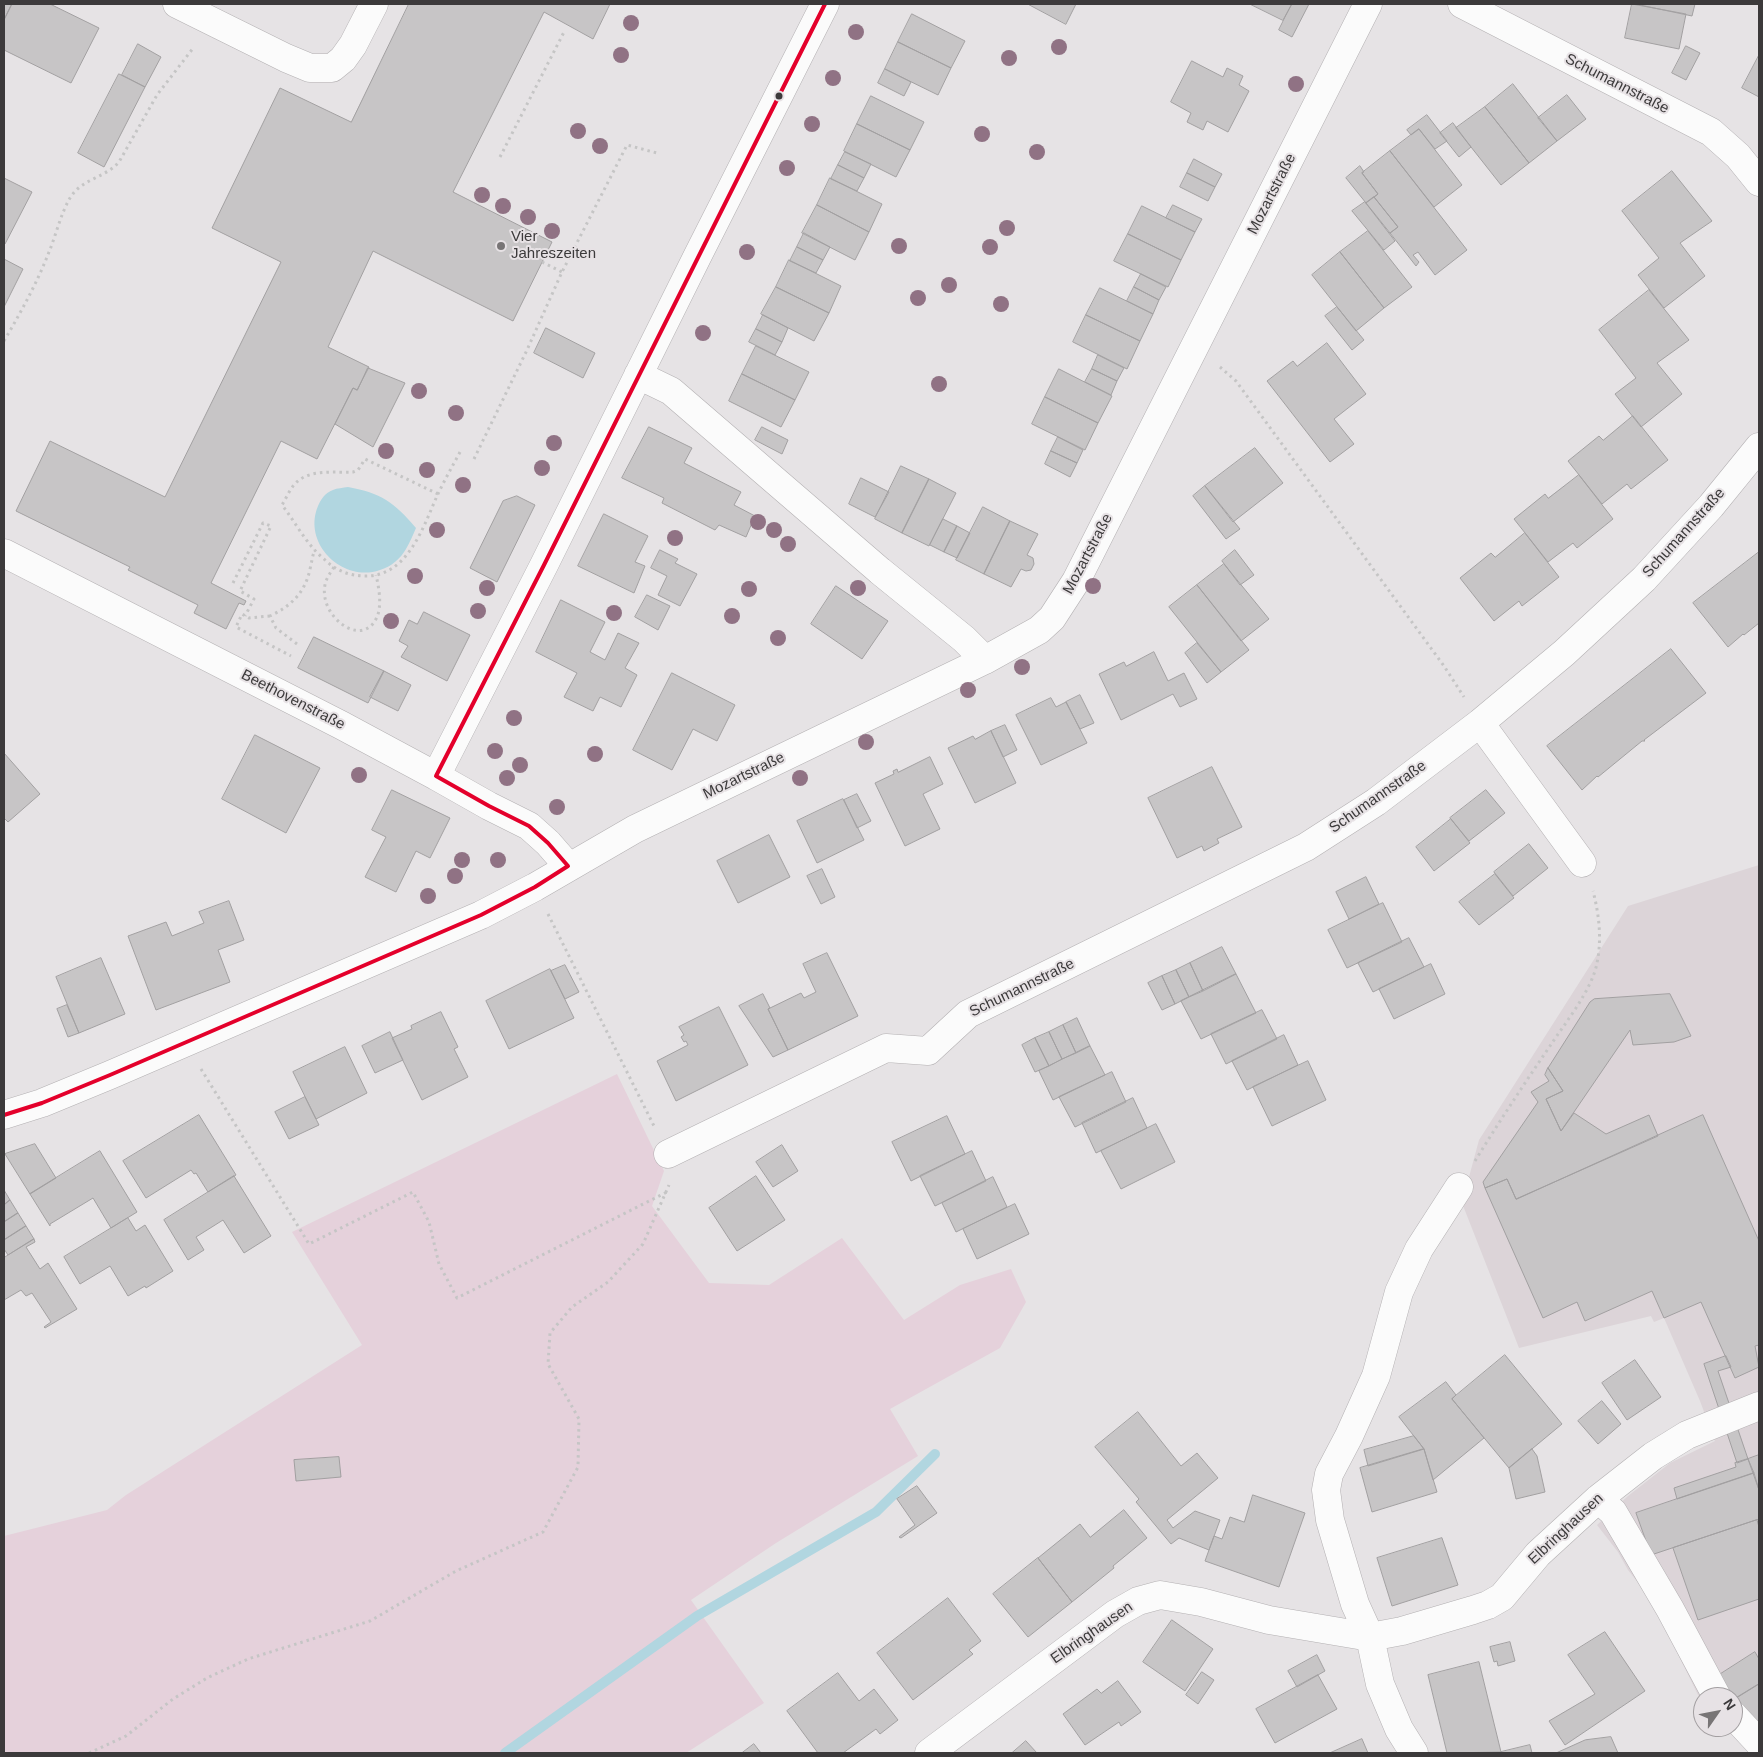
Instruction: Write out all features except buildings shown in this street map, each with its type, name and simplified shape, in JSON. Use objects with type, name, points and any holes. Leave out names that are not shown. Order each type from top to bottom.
[{"type":"street","points":[[177,4],[310,68],[332,68],[343,59],[353,45],[374,4]]},
{"type":"street","points":[[436,776],[826,4]]},
{"type":"street","name":"Mozartstraße","points":[[4,1115],[42,1103],[481,915],[535,887],[568,866],[635,829],[985,660],[1039,630],[1052,618],[1076,581],[1368,4]]},
{"type":"street","name":"Schumannstraße","points":[[1462,4],[1711,132],[1738,156],[1759,182]]},
{"type":"street","points":[[638,375],[671,391],[880,571],[964,639],[985,660]]},
{"type":"street","name":"Schumannstraße","points":[[668,1154],[886,1048],[928,1050],[968,1014],[1306,847],[1376,802],[1480,723],[1564,653],[1644,578],[1711,506],[1759,447]]},
{"type":"street","name":"Beethovenstraße","points":[[4,553],[341,725],[529,826],[548,843],[568,866]]},
{"type":"street","points":[[1480,723],[1582,863]]},
{"type":"street","points":[[1414,1753],[1399,1729],[1385,1698],[1370,1637],[1355,1604],[1330,1520],[1326,1490],[1329,1474],[1349,1436],[1376,1376],[1403,1283],[1419,1249],[1459,1187]]},
{"type":"street","name":"Elbringhausen","points":[[929,1753],[1115,1614],[1138,1601],[1160,1595],[1201,1602],[1269,1620],[1370,1637],[1402,1631],[1488,1604],[1502,1596],[1538,1554],[1598,1498],[1653,1456],[1687,1435],[1759,1406]]},
{"type":"street","points":[[1598,1498],[1613,1512],[1670,1608],[1712,1687]]},
{"type":"street","points":[[1743,1726],[1759,1743]]},
{"type":"path","points":[[4,341],[25,304],[49,254],[70,198],[80,186],[92,178],[113,169],[119,162],[157,95],[194,47],[211,21]]},
{"type":"path","points":[[500,157],[564,32]]},
{"type":"path","points":[[474,459],[527,350],[562,272],[627,145],[657,153]]},
{"type":"path","points":[[542,262],[562,272]]},
{"type":"path","points":[[1195,345],[1236,381],[1444,666],[1480,723]]},
{"type":"path","points":[[438,494],[365,459],[358,470],[353,472],[316,473],[305,476],[296,482],[282,505],[310,546],[334,567],[346,574],[376,576],[396,566],[410,551],[460,452]]},
{"type":"path","points":[[233,583],[263,523],[271,526],[240,591],[254,599],[245,616]]},
{"type":"path","points":[[291,656],[236,627],[242,614],[257,618],[270,616],[296,600],[307,580],[315,550]]},
{"type":"path","points":[[334,567],[326,580],[324,589],[325,603],[330,614],[350,629],[366,629],[372,626],[378,616],[379,598],[376,576]]},
{"type":"path","points":[[270,616],[276,628],[297,644]]},
{"type":"path","points":[[1459,1187],[1513,1101],[1585,993],[1597,964],[1600,936],[1597,905],[1591,882],[1582,863]]},
{"type":"path","points":[[89,1753],[126,1736],[173,1699],[207,1678],[248,1659],[370,1621],[456,1571],[543,1532],[578,1467],[579,1419],[548,1364],[550,1332],[572,1307],[608,1282],[643,1244],[667,1192],[673,1171],[668,1154],[535,887]]},
{"type":"path","points":[[186,1042],[205,1077],[309,1244],[413,1192],[429,1222],[438,1264],[457,1298],[667,1192]]},
{"type":"shaded area","points":[[1759,865],[1759,1753],[1743,1737],[1743,1687],[1694,1687],[1651,1599],[1597,1525],[1628,1496],[1670,1463],[1715,1441],[1664,1318],[1654,1322],[1651,1316],[1519,1348],[1462,1203],[1479,1140],[1628,906]]},
{"type":"shaded area","points":[[617,1074],[664,1171],[652,1206],[709,1283],[769,1285],[842,1238],[904,1320],[960,1285],[1011,1269],[1026,1302],[1000,1348],[890,1409],[918,1456],[776,1543],[691,1600],[764,1703],[686,1753],[4,1753],[4,1536],[107,1510],[126,1495],[362,1345],[292,1232]]},
{"type":"water","points":[[348,487],[369,492],[386,500],[401,511],[416,528],[401,556],[384,569],[366,573],[352,571],[329,557],[321,546],[316,534],[315,520],[319,503],[330,491]]},
{"type":"waterway","points":[[505,1753],[697,1616],[876,1512],[935,1454]]},
{"type":"transit line","points":[[436,776],[544,565],[825,4]]},
{"type":"transit line","points":[[436,776],[529,826],[548,843],[568,866]]},
{"type":"transit line","points":[[4,1115],[42,1103],[110,1075],[481,915],[535,887],[568,866]]},
{"type":"place","name":"Vier Jahreszeiten","points":[[501,246]]}]
